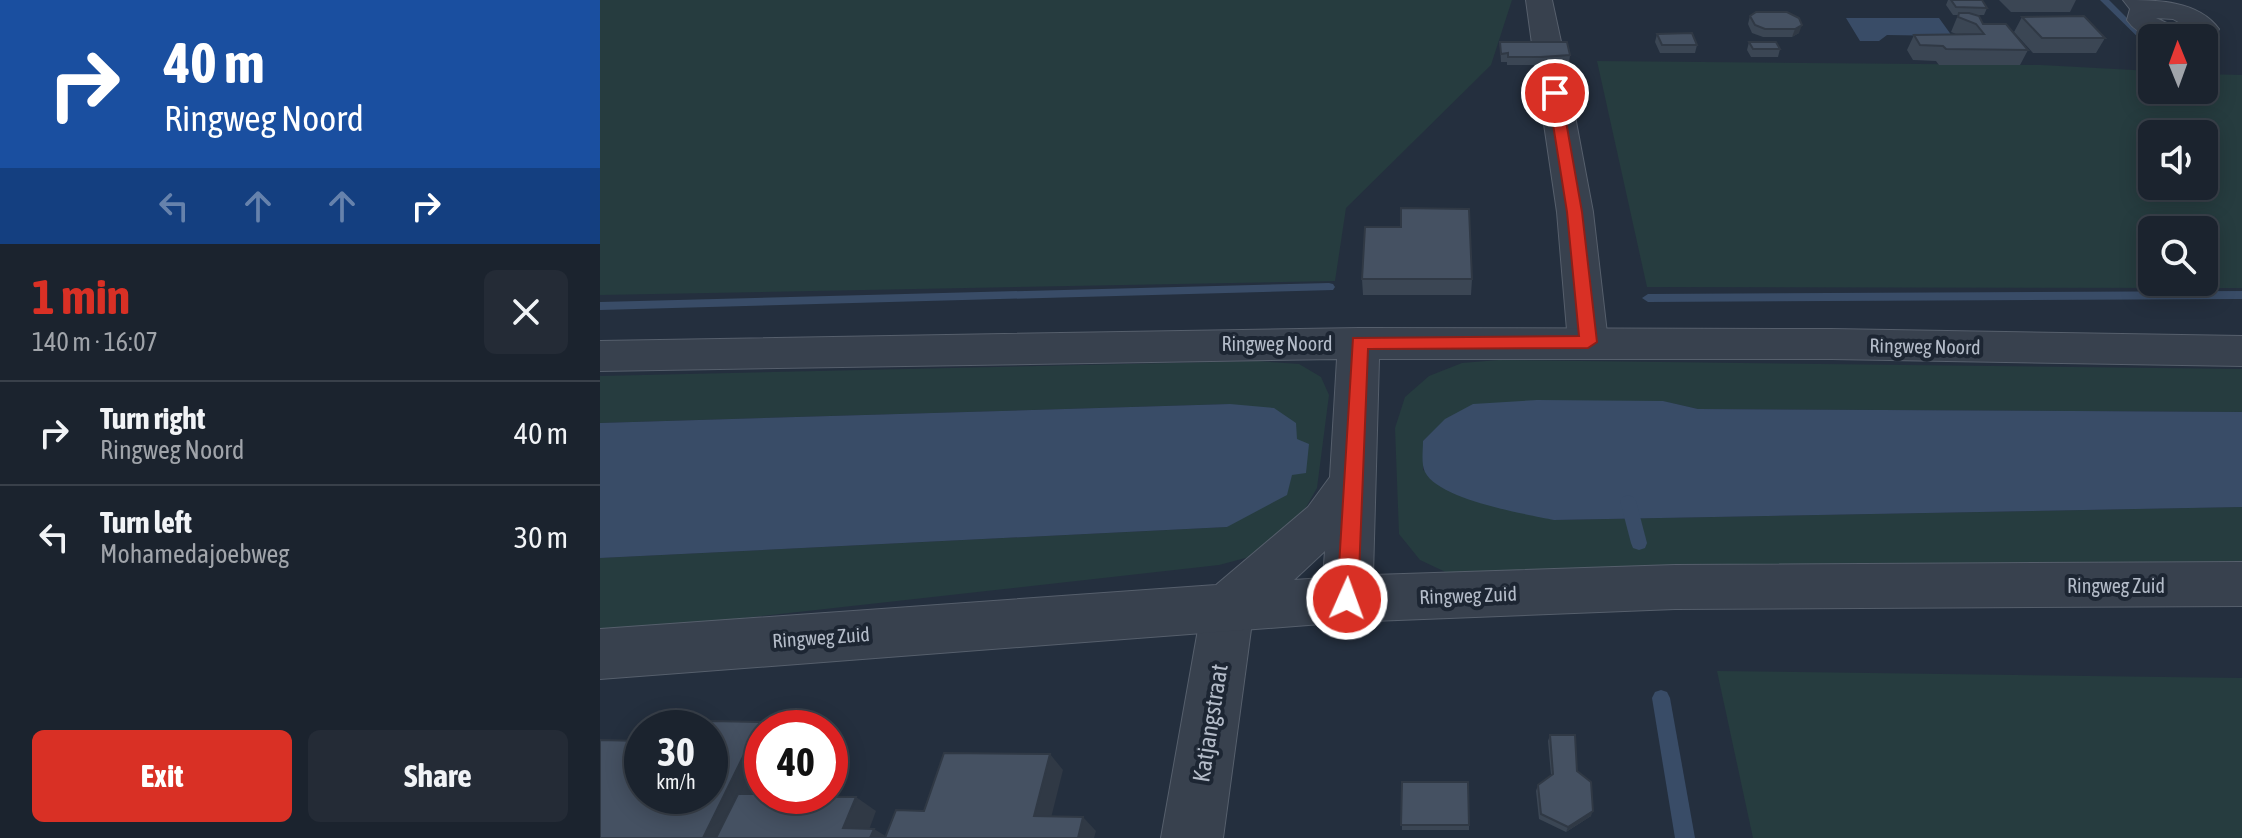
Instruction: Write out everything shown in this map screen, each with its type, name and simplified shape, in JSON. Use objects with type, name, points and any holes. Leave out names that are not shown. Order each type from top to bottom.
[{"type":"street","points":[[1539,0],[1575,212],[1588,342]]},
{"type":"street","name":"Ringweg Noord","points":[[600,356],[1588,342],[2242,351]]},
{"type":"street","points":[[1347,599],[1359,343]]},
{"type":"street","points":[[1228,607],[1325,521],[1352,482]]},
{"type":"street","name":"Ringweg Zuid","points":[[600,654],[1347,599],[1675,587],[2242,584]]},
{"type":"street","name":"Katjangstraat","points":[[1192,838],[1228,607]]},
{"type":"green space","points":[[600,0],[1512,0],[1491,65],[1346,208],[1335,281],[600,295]]},
{"type":"green space","points":[[1597,61],[2041,65],[2138,70],[2138,104],[2218,104],[2218,74],[2242,75],[2242,288],[2218,288],[2218,216],[2138,216],[2138,288],[1647,287]]},
{"type":"green space","points":[[1498,360],[2242,369],[2242,412],[1698,409],[1662,401],[1446,419],[1423,441],[1423,470],[1554,520],[2242,507],[2242,566],[1454,576],[1420,560],[1399,534],[1395,428],[1405,397],[1429,376],[1462,363]]},
{"type":"green space","points":[[1258,361],[1299,364],[1321,377],[1329,395],[1317,488],[1297,523],[1264,553],[1219,565],[600,634],[600,558],[1227,527],[1297,439],[1230,404],[600,423],[600,376]]},
{"type":"green space","points":[[1717,671],[2242,678],[2242,838],[1753,838]]},
{"type":"water","points":[[1846,18],[1939,18],[1952,36],[1887,35],[1879,41],[1860,41]]},
{"type":"water","points":[[1537,400],[1663,401],[1698,409],[2242,412],[2242,507],[1554,520],[1465,498],[1433,482],[1425,472],[1423,441],[1445,419],[1473,404]]},
{"type":"water","points":[[1230,404],[1274,408],[1296,423],[1297,439],[1309,444],[1306,473],[1292,475],[1287,495],[1227,527],[600,558],[600,423]]},
{"type":"building","points":[[1951,0],[1982,0],[1987,8],[1956,7]]},
{"type":"building","points":[[1756,12],[1787,12],[1799,18],[1802,25],[1795,29],[1765,29],[1755,25],[1750,16]]},
{"type":"building","points":[[1959,13],[1979,16],[1983,24],[2006,24],[2028,50],[1946,49],[1943,46],[1920,45],[1914,35],[1984,34],[1976,24],[1958,17]]},
{"type":"building","points":[[2084,16],[2105,38],[2042,38],[2022,17]]},
{"type":"building","points":[[1692,33],[1697,45],[1662,45],[1657,34]]},
{"type":"building","points":[[1500,42],[1567,42],[1570,55],[1508,57],[1508,53],[1501,54]]},
{"type":"building","points":[[1749,42],[1776,42],[1780,49],[1753,49]]},
{"type":"building","points":[[1401,208],[1469,209],[1472,279],[1362,279],[1365,227],[1401,227]]},
{"type":"building","points":[[728,721],[744,722],[744,755],[728,787]]},
{"type":"building","points":[[1550,735],[1575,735],[1577,771],[1591,782],[1593,811],[1568,827],[1541,814],[1538,785],[1553,774]]},
{"type":"building","points":[[600,740],[624,741],[624,814],[715,814],[703,838],[600,838]]},
{"type":"building","points":[[944,753],[1050,754],[1034,816],[1083,817],[1078,838],[885,838],[896,810],[924,811]]},
{"type":"building","points":[[1402,782],[1468,782],[1469,825],[1401,825]]},
{"type":"building","points":[[738,794],[744,794],[744,814],[848,814],[848,797],[856,797],[843,828],[874,829],[870,838],[716,838]]},
{"type":"waterway","points":[[2104,0],[2138,34]]},
{"type":"waterway","points":[[600,306],[1329,287]]},
{"type":"waterway","points":[[1648,298],[2242,295]]},
{"type":"waterway","points":[[1628,501],[1639,543]]},
{"type":"waterway","points":[[1661,698],[1685,838]]},
{"type":"route","points":[[1347,599],[1359,343],[1588,342],[1575,212],[1555,93]]}]
